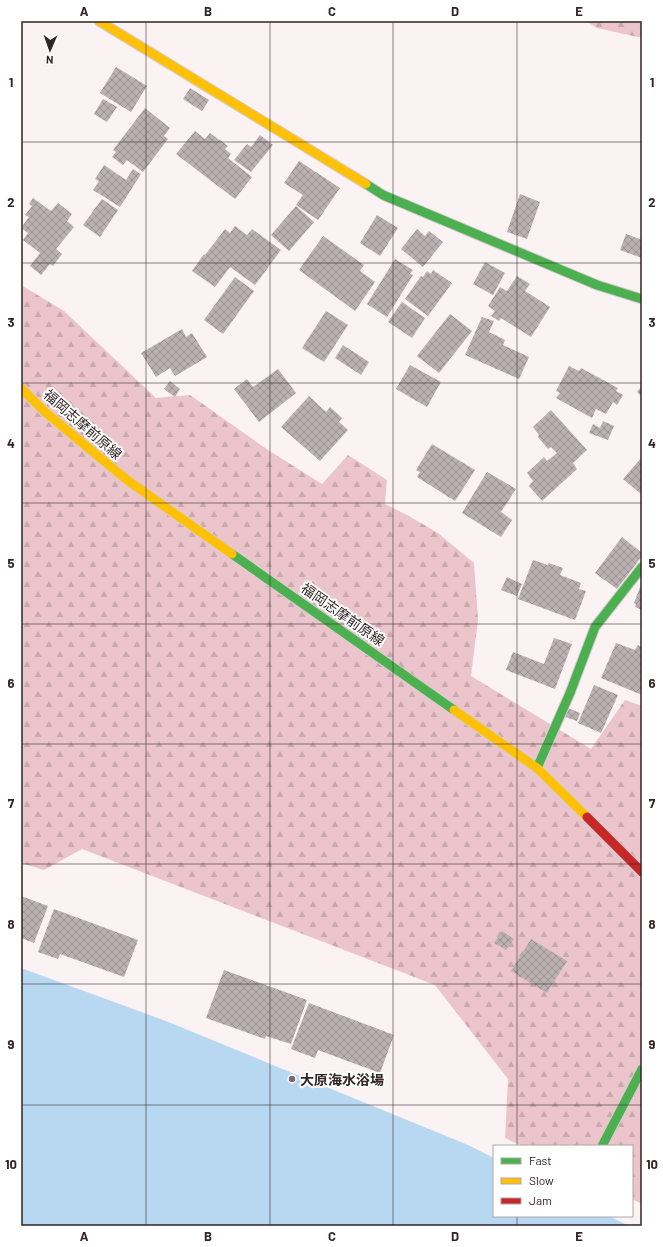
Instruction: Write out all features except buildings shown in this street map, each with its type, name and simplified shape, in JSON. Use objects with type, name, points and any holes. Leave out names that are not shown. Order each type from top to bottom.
[{"type":"street","points":[[99,21],[382,194],[597,285],[642,299]]},
{"type":"street","name":"福岡志摩前原線","points":[[21,388],[45,412],[127,480],[537,768],[642,872]]},
{"type":"street","points":[[537,768],[570,693],[595,627],[642,567]]},
{"type":"street","points":[[603,1145],[642,1069]]},
{"type":"green space","points":[[586,21],[642,21],[642,38],[597,28]]},
{"type":"green space","points":[[21,285],[64,311],[156,398],[190,395],[268,450],[322,484],[348,455],[387,480],[385,504],[438,533],[474,563],[478,620],[471,676],[591,749],[625,700],[642,706],[642,1204],[633,1200],[633,1145],[520,1145],[505,1138],[508,1079],[435,985],[82,849],[44,870],[21,863]]},
{"type":"water","points":[[21,968],[166,1021],[468,1145],[493,1158],[493,1217],[611,1217],[629,1226],[21,1226]]},
{"type":"traffic: fast","points":[[366,184],[383,195],[597,285],[642,299]]},
{"type":"traffic: fast","points":[[232,554],[454,710]]},
{"type":"traffic: fast","points":[[537,768],[570,693],[595,627],[642,567]]},
{"type":"traffic: fast","points":[[603,1145],[642,1069]]},
{"type":"traffic: slow","points":[[99,21],[366,184]]},
{"type":"traffic: slow","points":[[21,388],[45,412],[127,480],[232,554]]},
{"type":"traffic: slow","points":[[454,710],[537,768],[587,817]]},
{"type":"traffic: jam","points":[[587,817],[642,872]]},
{"type":"place","name":"大原海水浴場","points":[[292,1079]]}]
